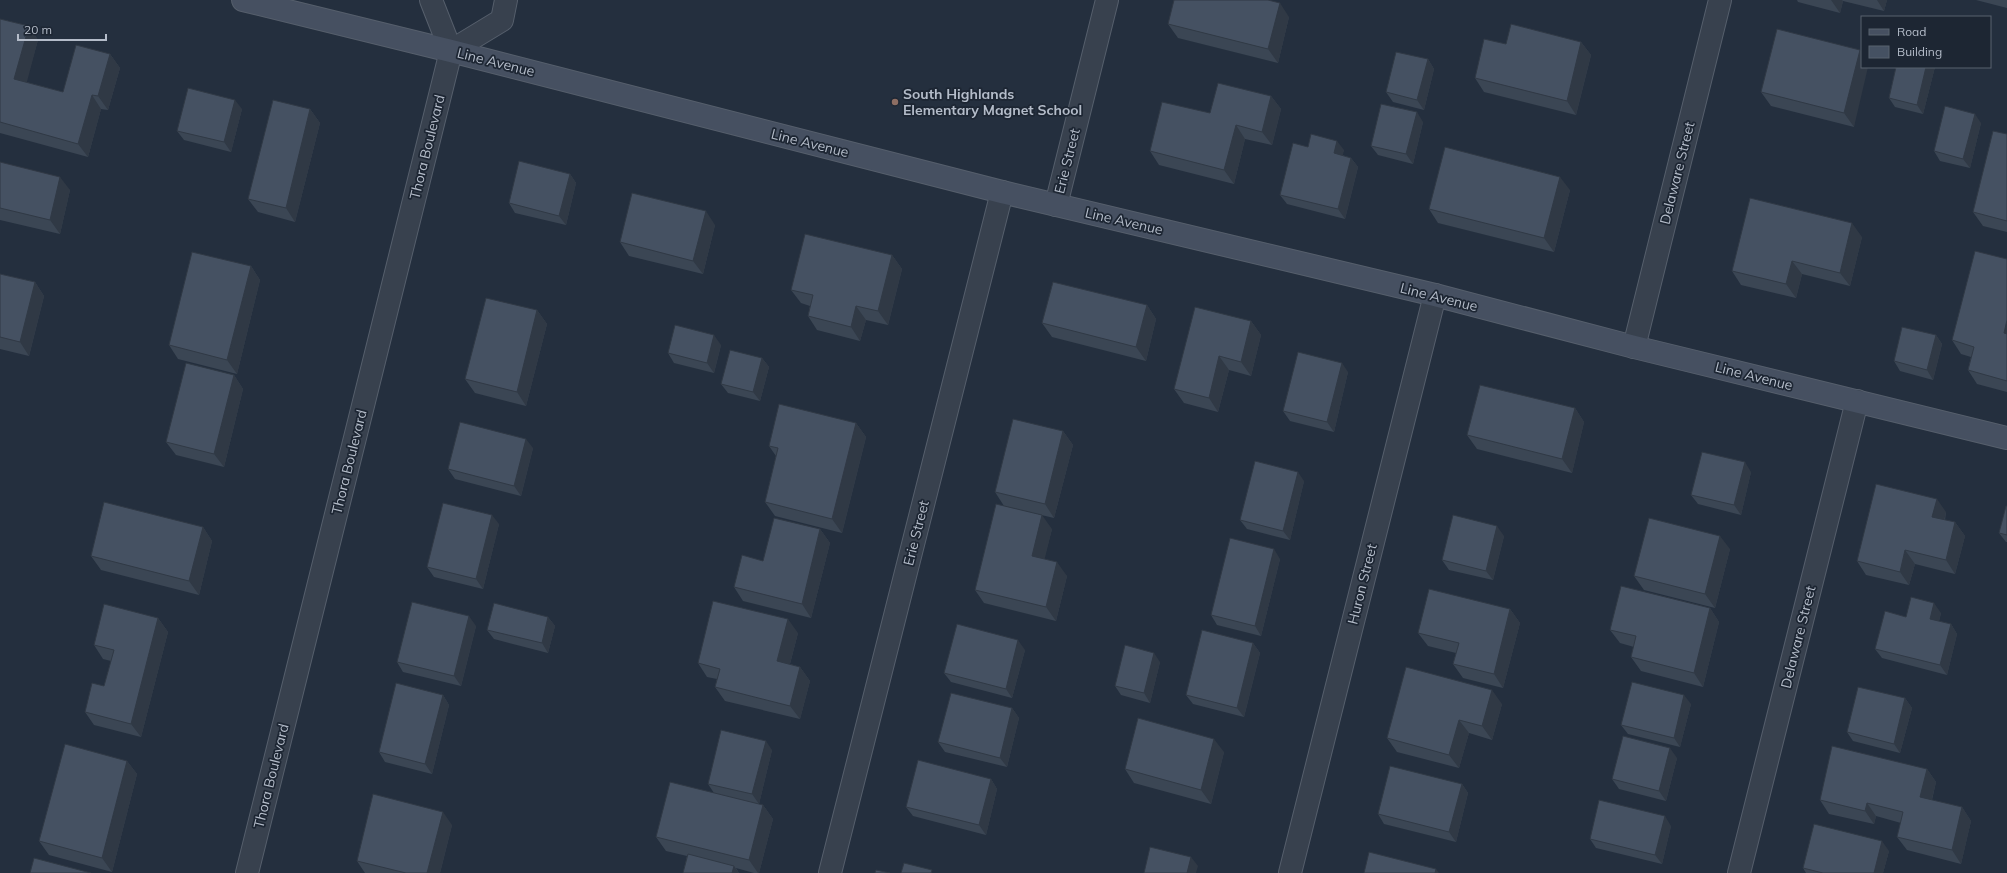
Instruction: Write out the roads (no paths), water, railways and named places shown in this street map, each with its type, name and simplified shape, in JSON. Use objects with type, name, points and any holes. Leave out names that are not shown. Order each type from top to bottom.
[{"type":"main road","name":"Line Avenue","points":[[243,0],[451,51],[1002,192],[1435,295],[1634,346],[2007,438]]},
{"type":"street","points":[[431,0],[451,51],[502,20],[506,0]]},
{"type":"street","name":"Erie Street","points":[[1056,205],[1107,0]]},
{"type":"street","name":"Delaware Street","points":[[1634,346],[1720,0]]},
{"type":"street","name":"Thora Boulevard","points":[[247,873],[451,51]]},
{"type":"street","name":"Erie Street","points":[[830,873],[1002,192]]},
{"type":"street","name":"Huron Street","points":[[1290,873],[1435,295]]},
{"type":"street","name":"Delaware Street","points":[[1739,873],[1857,401]]},
{"type":"place","name":"South Highlands Elementary Magnet School","points":[[895,102]]}]
